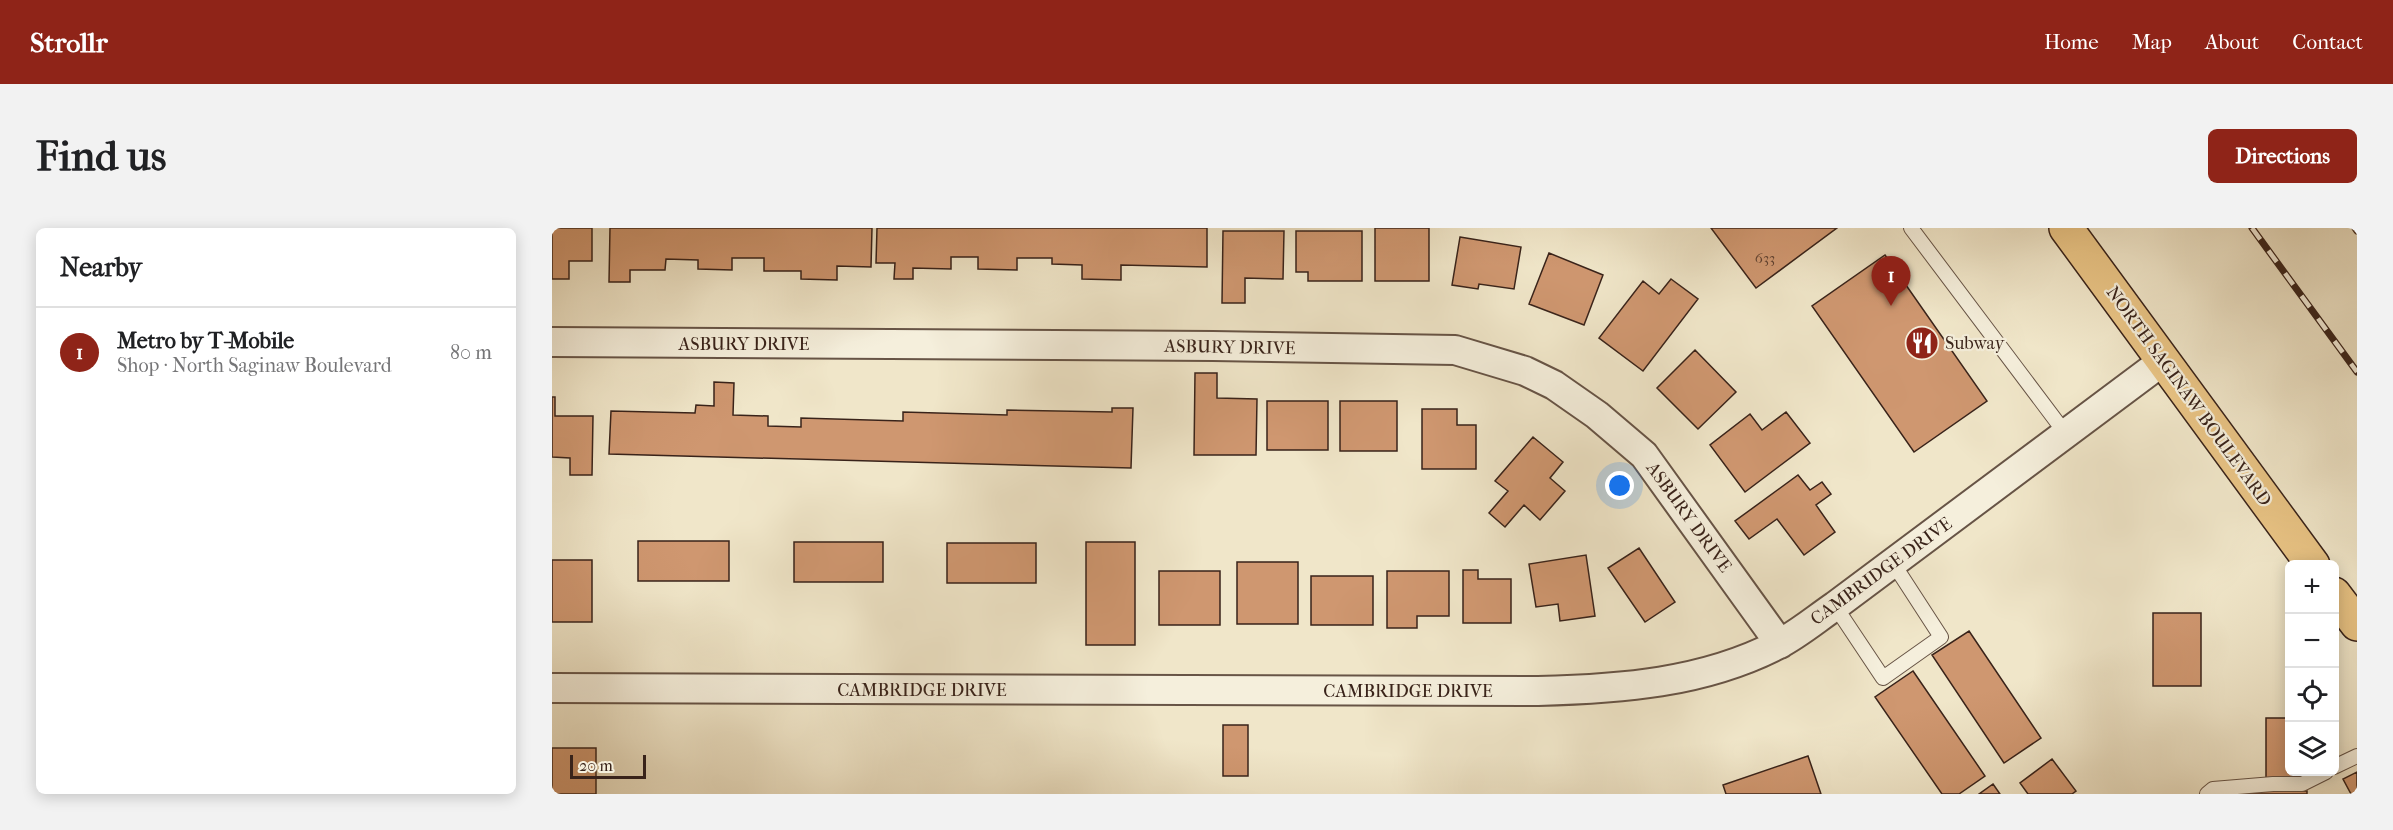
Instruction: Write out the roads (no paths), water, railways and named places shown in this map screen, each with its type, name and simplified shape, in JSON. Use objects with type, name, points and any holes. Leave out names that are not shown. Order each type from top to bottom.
[{"type":"main road","name":"NORTH SAGINAW BOULEVARD","points":[[2066,228],[2310,560]]},
{"type":"main road","points":[[2339,601],[2357,624]]},
{"type":"street","name":"ASBURY DRIVE","points":[[552,342],[1213,346],[1455,350],[1525,372],[1554,385],[1597,415],[1644,454],[1780,644]]},
{"type":"street","name":"CAMBRIDGE DRIVE","points":[[552,688],[1586,690],[1659,682],[1695,675],[1752,657],[1780,644],[1835,606],[2163,361]]},
{"type":"lane","points":[[1911,228],[2066,434]]},
{"type":"lane","points":[[1835,606],[1883,678],[1941,637],[1893,563]]},
{"type":"lane","points":[[2339,765],[2357,756]]},
{"type":"lane","points":[[2207,794],[2213,789],[2302,784],[2317,776]]},
{"type":"railway","points":[[2252,228],[2357,372]]},
{"type":"place","name":"Metro by T-Mobile","points":[[1891,306]]},
{"type":"place","name":"Subway","points":[[1922,343]]}]
